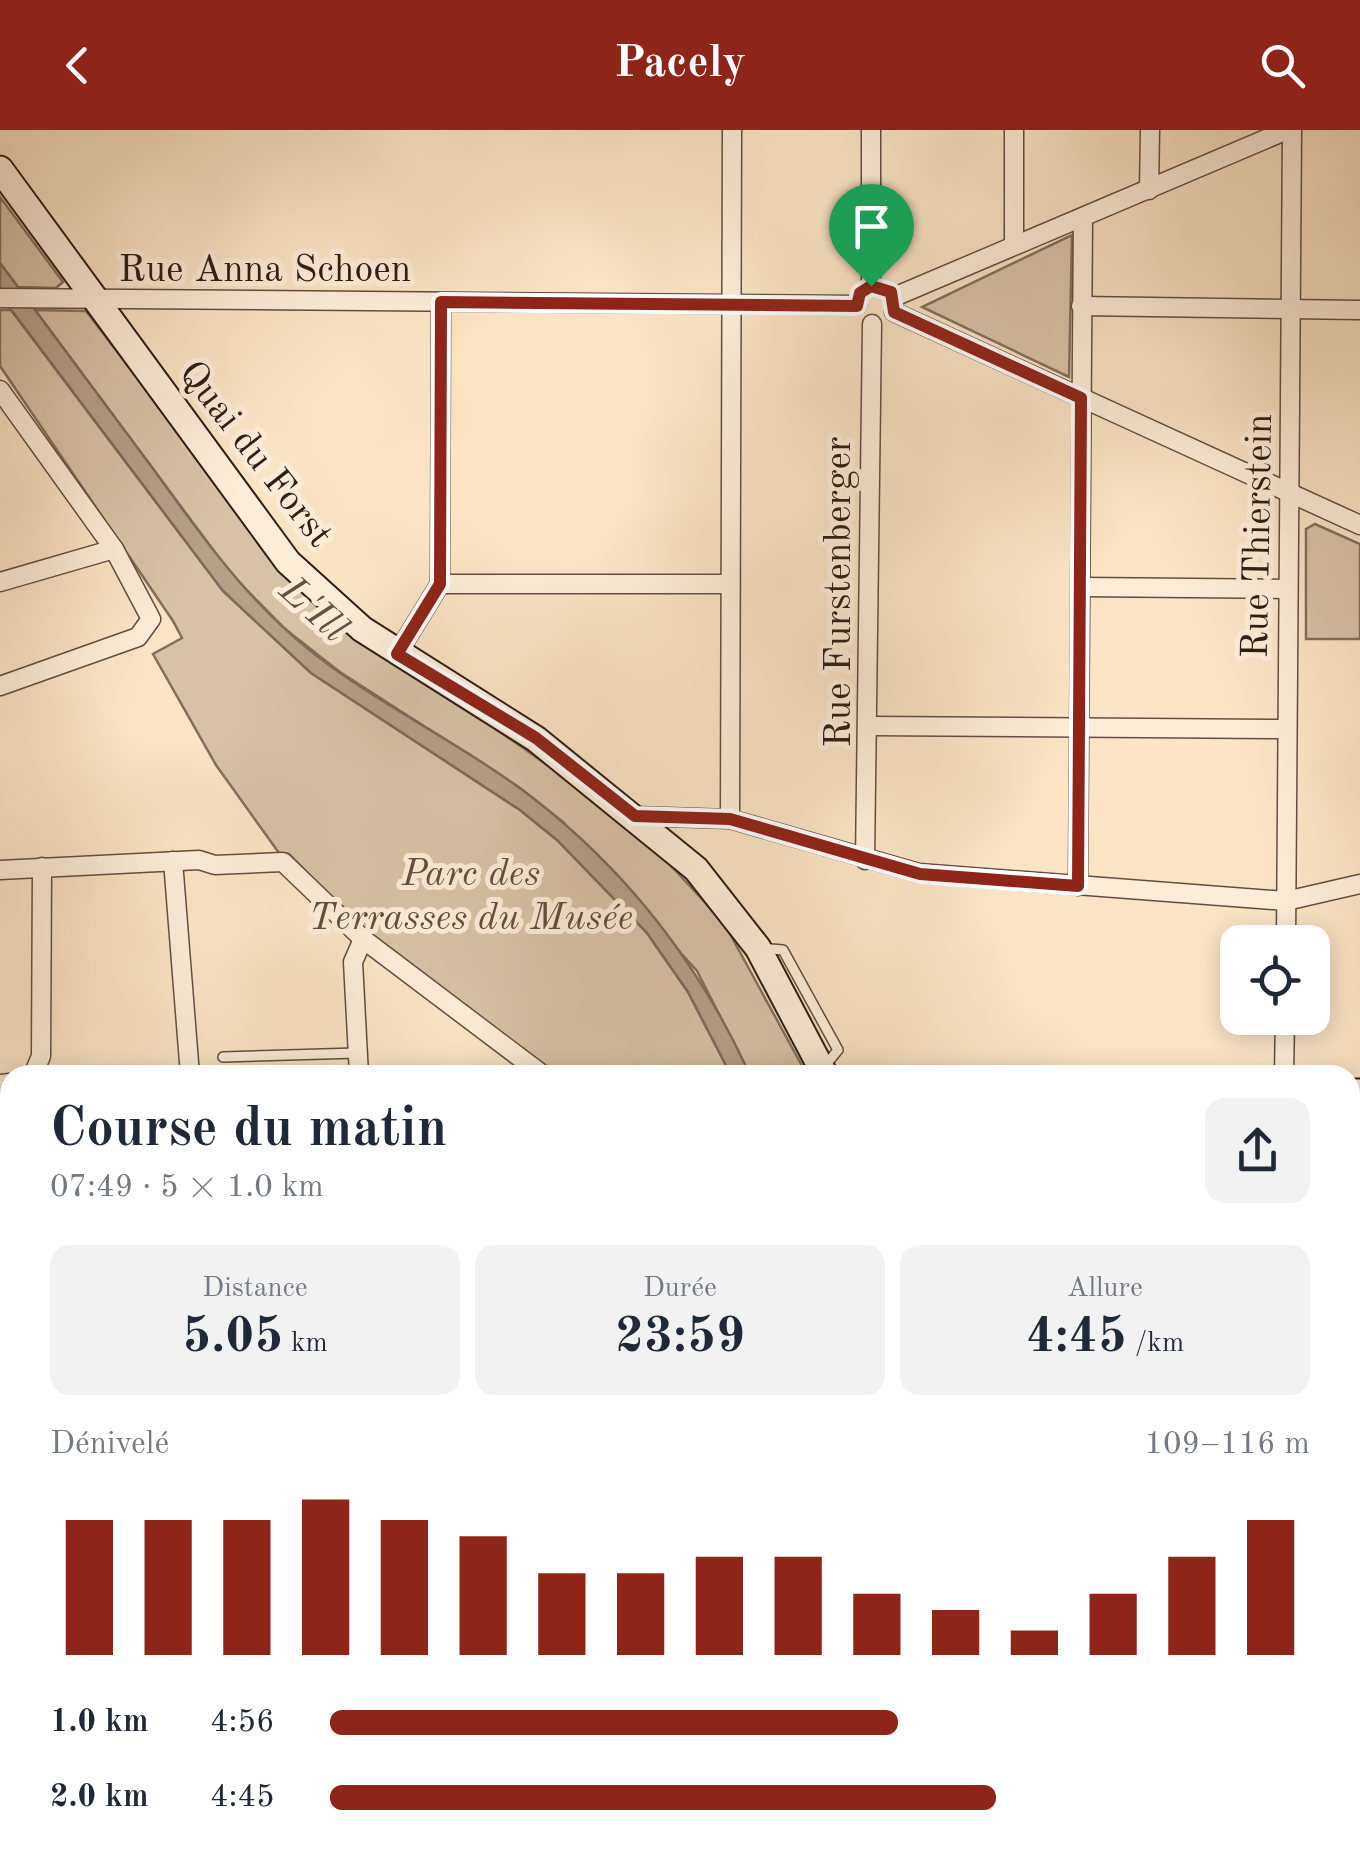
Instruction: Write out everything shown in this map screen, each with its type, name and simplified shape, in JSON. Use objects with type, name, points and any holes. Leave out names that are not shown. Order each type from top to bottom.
[{"type":"street","points":[[730,819],[732,130]]},
{"type":"street","points":[[871,130],[871,286]]},
{"type":"street","points":[[1014,130],[1014,246]]},
{"type":"street","points":[[1149,190],[1150,130]]},
{"type":"street","points":[[1289,130],[1014,246],[894,304],[883,323],[872,324],[861,318],[857,306],[860,293],[871,286],[882,286],[894,304],[1081,398],[1360,525]]},
{"type":"street","name":"Rue Thierstein","points":[[1286,925],[1291,494],[1289,130]]},
{"type":"street","name":"Quai du Forst","points":[[0,169],[85,299],[288,562],[362,630],[536,738],[672,848],[718,893],[758,948],[820,1065]]},
{"type":"street","points":[[1078,886],[1083,218]]},
{"type":"street","name":"Rue Anna Schoen","points":[[0,298],[857,306]]},
{"type":"street","points":[[397,654],[440,584],[441,302]]},
{"type":"street","points":[[1081,306],[1360,310]]},
{"type":"street","name":"Rue Furstenberger","points":[[865,860],[870,726],[872,324]]},
{"type":"street","points":[[0,390],[114,549],[151,623],[138,636],[0,686]]},
{"type":"street","points":[[0,582],[114,549]]},
{"type":"street","points":[[440,584],[729,584]]},
{"type":"street","points":[[1081,587],[1288,589]]},
{"type":"street","points":[[870,726],[1286,728]]},
{"type":"street","points":[[635,816],[730,819],[920,874],[1286,901],[1360,884]]},
{"type":"street","points":[[672,848],[683,831],[702,818]]},
{"type":"street","points":[[174,862],[189,1065]]},
{"type":"street","points":[[0,870],[174,862],[283,862],[363,938],[530,1065]]},
{"type":"street","points":[[38,1065],[41,1056],[42,867]]},
{"type":"street","points":[[358,1065],[353,962],[363,938]]},
{"type":"street","points":[[1284,1065],[1285,1035]]},
{"type":"lane","points":[[223,1057],[357,1052]]},
{"type":"green space","points":[[0,197],[63,282],[56,288],[18,287],[0,263]]},
{"type":"green space","points":[[1072,235],[1069,377],[922,307]]},
{"type":"green space","name":"Parc des Terrasses du Musée","points":[[0,310],[11,310],[223,591],[311,673],[520,810],[557,840],[647,933],[688,992],[726,1065],[540,1065],[373,940],[289,854],[279,853],[216,765],[153,654],[182,638],[173,621],[0,366]]},
{"type":"green space","points":[[35,310],[86,311],[281,566],[461,704],[635,827],[724,923],[802,1065],[745,1065],[697,971],[563,822],[520,788],[340,672],[285,629],[231,574]]},
{"type":"green space","points":[[1315,524],[1360,544],[1360,639],[1306,639],[1306,529]]},
{"type":"shaded area","name":"L'Ill","points":[[0,263],[199,532],[247,591],[283,627],[339,672],[521,789],[558,818],[624,882],[681,954],[745,1065],[726,1065],[688,992],[647,933],[557,840],[520,810],[311,673],[223,591],[0,295]]},
{"type":"route","points":[[871,286],[882,286],[891,292],[894,312],[1081,398],[1078,886],[920,874],[730,819],[635,816],[536,738],[397,654],[440,584],[441,302],[857,306],[860,293],[871,286]]}]
